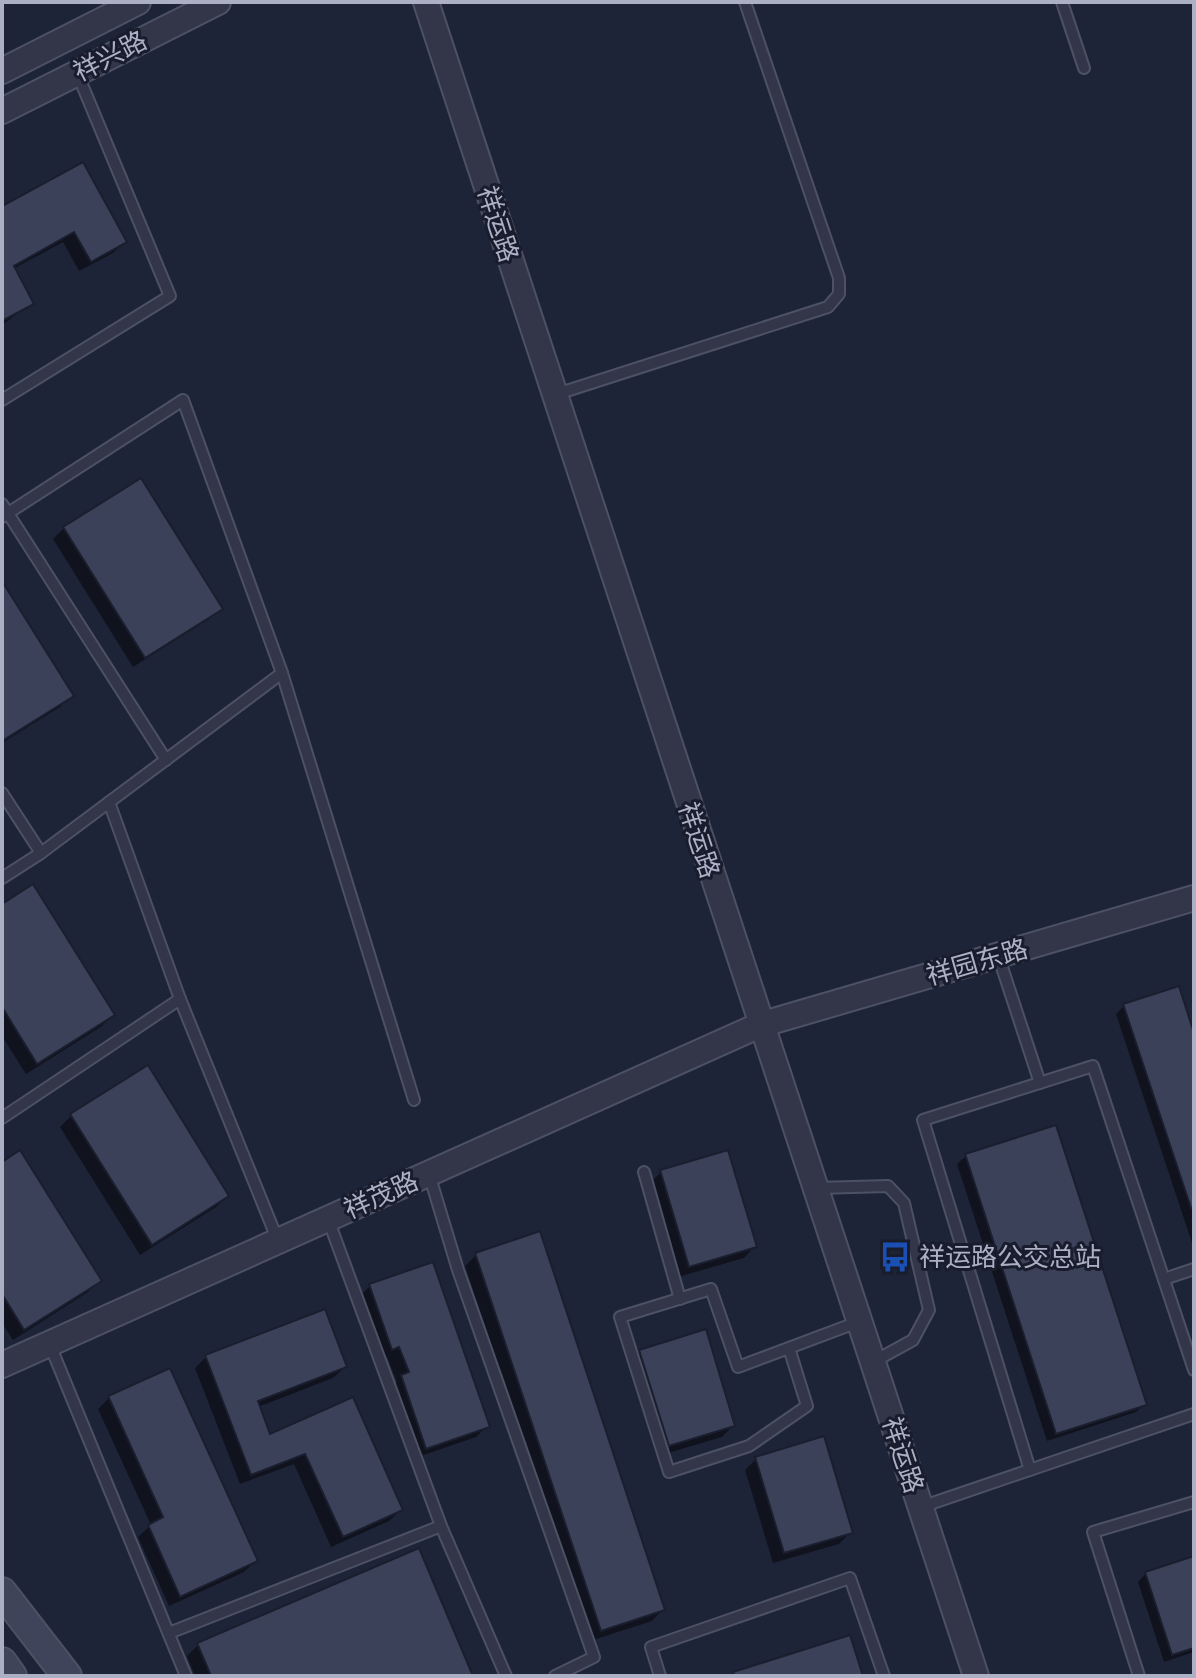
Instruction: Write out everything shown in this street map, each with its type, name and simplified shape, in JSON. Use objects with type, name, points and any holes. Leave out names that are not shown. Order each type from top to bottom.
[{"type":"main road","points":[[2,1592],[67,1676]]},
{"type":"main road","points":[[2,1662],[12,1676]]},
{"type":"street","name":"祥兴路","points":[[2,71],[138,2]]},
{"type":"street","name":"祥兴路","points":[[2,111],[218,2]]},
{"type":"street","name":"祥运路","points":[[426,2],[976,1676]]},
{"type":"street","name":"祥园东路","points":[[760,1025],[1194,898]]},
{"type":"street","name":"祥茂路","points":[[2,1365],[760,1025]]},
{"type":"lane","points":[[554,395],[828,307],[839,294],[839,278],[745,2]]},
{"type":"lane","points":[[1062,2],[1084,68]]},
{"type":"lane","points":[[2,400],[170,296],[77,73]]},
{"type":"lane","points":[[2,517],[183,400],[282,673],[414,1100]]},
{"type":"lane","points":[[2,504],[166,760]]},
{"type":"lane","points":[[2,878],[41,853],[282,673]]},
{"type":"lane","points":[[2,793],[41,853]]},
{"type":"lane","points":[[109,802],[180,999],[278,1242]]},
{"type":"lane","points":[[998,955],[1040,1083]]},
{"type":"lane","points":[[2,1118],[180,999]]},
{"type":"lane","points":[[1030,1470],[923,1120],[1093,1066],[1194,1370]]},
{"type":"lane","points":[[644,1172],[680,1299]]},
{"type":"lane","points":[[429,1174],[458,1270],[594,1657],[555,1676]]},
{"type":"lane","points":[[815,1188],[888,1186],[904,1203],[929,1310],[913,1340],[873,1362]]},
{"type":"lane","points":[[328,1219],[441,1526],[506,1676]]},
{"type":"lane","points":[[1164,1279],[1194,1269]]},
{"type":"lane","points":[[789,1348],[807,1406],[749,1446],[669,1472],[620,1317],[711,1289],[738,1367],[789,1348],[860,1322]]},
{"type":"lane","points":[[50,1344],[186,1676]]},
{"type":"lane","points":[[921,1507],[1194,1414]]},
{"type":"lane","points":[[1139,1676],[1093,1532],[1194,1502]]},
{"type":"lane","points":[[169,1633],[441,1526]]},
{"type":"lane","points":[[660,1676],[651,1647],[850,1578],[884,1676]]},
{"type":"building","points":[[83,162],[127,242],[91,262],[74,232],[14,266],[34,304],[2,321],[2,206]]},
{"type":"building","points":[[141,478],[223,609],[145,658],[63,527]]},
{"type":"building","points":[[2,581],[74,696],[2,741]]},
{"type":"building","points":[[33,884],[115,1015],[37,1064],[2,1007],[2,904]]},
{"type":"building","points":[[1179,986],[1194,1033],[1194,1207],[1191,1208],[1123,1004]]},
{"type":"building","points":[[148,1065],[229,1196],[152,1245],[70,1114]]},
{"type":"building","points":[[1056,1125],[1147,1405],[1056,1434],[965,1154]]},
{"type":"building","points":[[20,1150],[102,1281],[24,1330],[2,1294],[2,1162]]},
{"type":"building","points":[[728,1150],[757,1247],[689,1267],[660,1170]]},
{"type":"building","points":[[540,1231],[665,1610],[601,1631],[475,1253]]},
{"type":"building","points":[[433,1262],[490,1427],[426,1449],[401,1375],[409,1372],[399,1347],[392,1350],[369,1284]]},
{"type":"building","points":[[325,1309],[347,1367],[258,1401],[270,1434],[353,1397],[403,1510],[343,1537],[305,1454],[251,1475],[205,1355]]},
{"type":"building","points":[[706,1329],[735,1426],[669,1446],[639,1350]]},
{"type":"building","points":[[170,1368],[258,1561],[180,1597],[148,1525],[163,1517],[108,1396]]},
{"type":"building","points":[[824,1436],[853,1533],[784,1553],[755,1457]]},
{"type":"building","points":[[419,1548],[473,1676],[211,1676],[197,1643]]},
{"type":"building","points":[[1194,1556],[1194,1648],[1172,1655],[1145,1572]]},
{"type":"building","points":[[850,1635],[863,1676],[734,1676],[733,1672]]},
{"type":"place","name":"祥运路公交总站","points":[[895,1257]]}]
